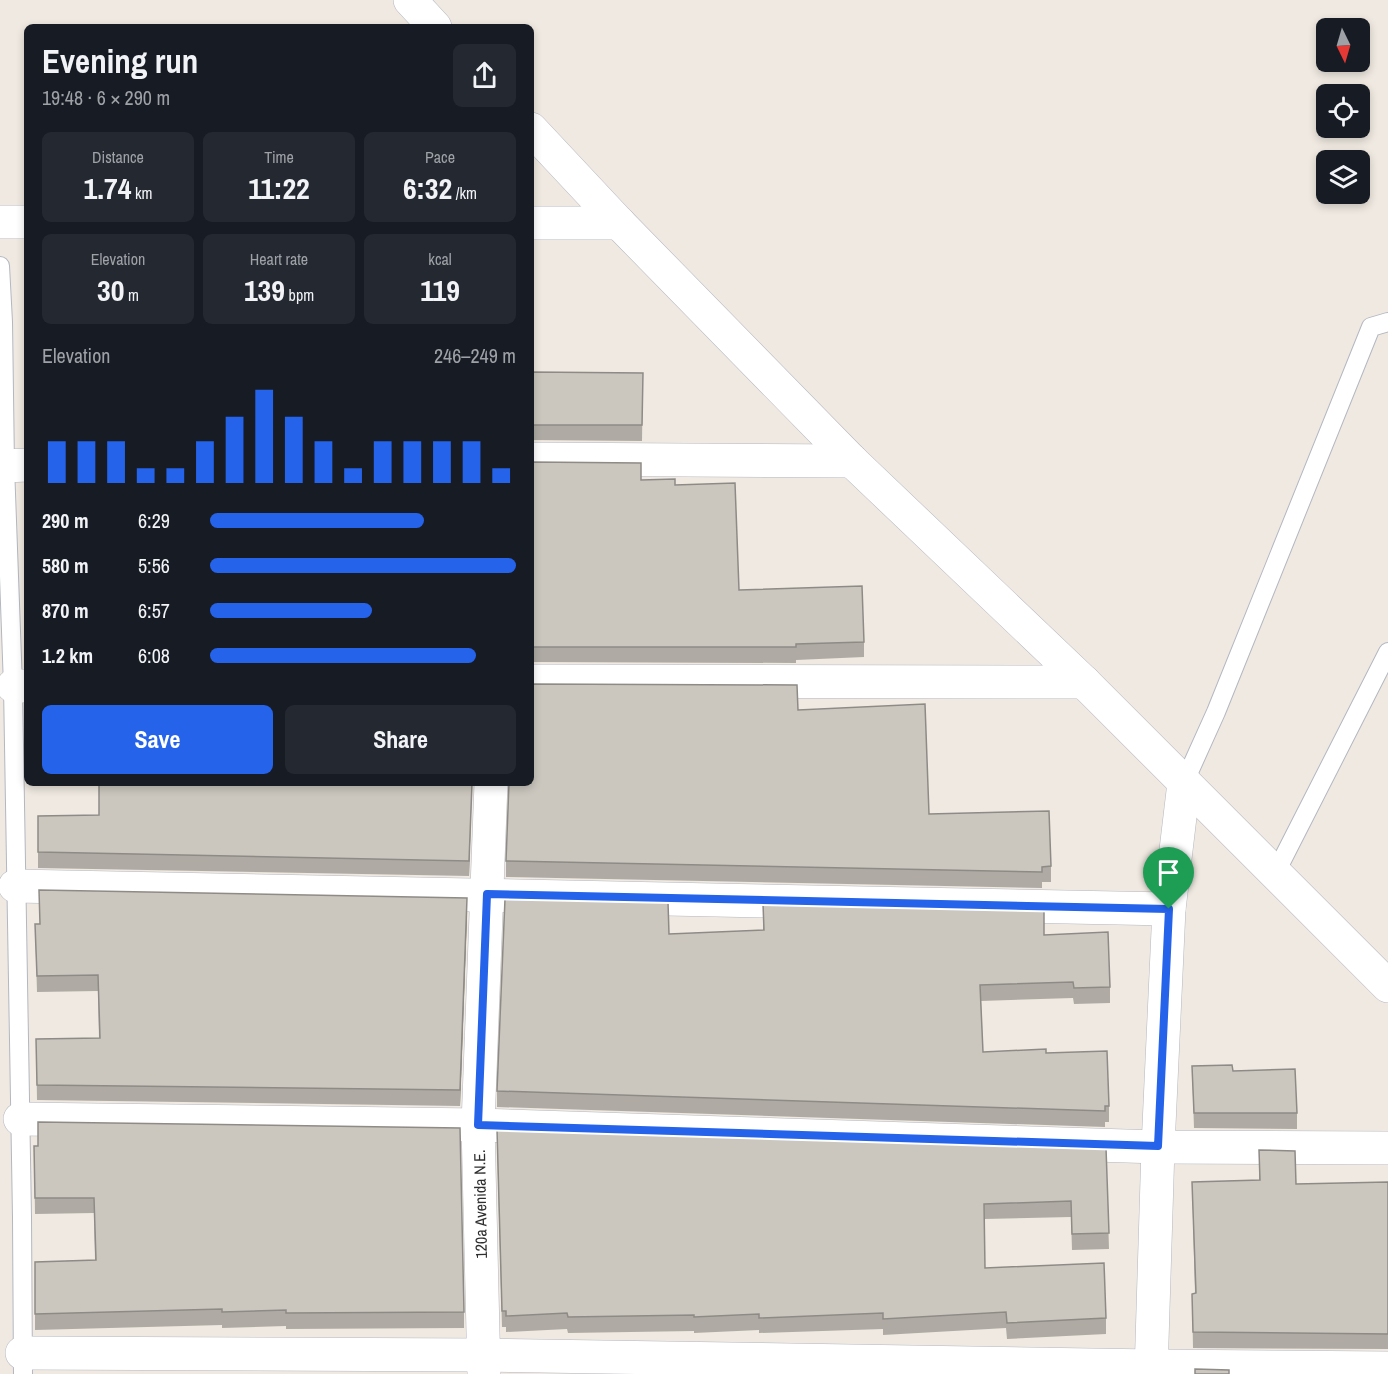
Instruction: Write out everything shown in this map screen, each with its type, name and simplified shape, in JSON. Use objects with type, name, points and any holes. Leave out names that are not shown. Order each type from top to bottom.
[{"type":"street","points":[[410,0],[432,24]]},
{"type":"street","points":[[534,132],[619,223],[852,460],[1084,682],[1388,986]]},
{"type":"street","points":[[0,222],[24,222]]},
{"type":"street","points":[[534,223],[619,223]]},
{"type":"street","points":[[534,459],[852,460]]},
{"type":"street","points":[[534,681],[1084,682]]},
{"type":"street","points":[[1152,1370],[1158,1146],[1169,909],[1184,783]]},
{"type":"street","name":"120a Avenida N.E.","points":[[484,1365],[478,1125],[490,786]]},
{"type":"street","points":[[15,886],[1169,909]]},
{"type":"street","points":[[20,1119],[478,1125],[1158,1146],[1388,1148]]},
{"type":"street","points":[[22,1364],[1152,1370],[1388,1368]]},
{"type":"lane","points":[[0,266],[16,465],[20,686],[15,886],[22,1364]]},
{"type":"lane","points":[[1184,783],[1220,701],[1371,327],[1388,322]]},
{"type":"lane","points":[[1275,874],[1388,652]]},
{"type":"building","points":[[534,372],[643,373],[642,425],[534,425]]},
{"type":"building","points":[[534,462],[641,463],[641,480],[675,479],[675,485],[735,483],[739,590],[862,586],[864,642],[796,644],[796,647],[534,647]]},
{"type":"building","points":[[534,684],[797,685],[798,710],[925,704],[929,814],[1049,811],[1051,866],[1042,867],[1042,872],[506,861],[509,786],[534,786]]},
{"type":"building","points":[[99,786],[472,786],[469,861],[38,852],[38,816],[99,815]]},
{"type":"building","points":[[39,890],[467,898],[460,1090],[37,1085],[36,1039],[100,1038],[98,975],[37,976],[35,924],[40,924]]},
{"type":"building","points":[[505,899],[668,902],[669,934],[764,930],[763,904],[1044,910],[1044,935],[1108,932],[1110,987],[1074,988],[1073,982],[980,985],[983,1052],[1046,1049],[1046,1053],[1107,1051],[1109,1106],[1105,1106],[1105,1111],[497,1091]]},
{"type":"building","points":[[1232,1065],[1233,1071],[1295,1069],[1297,1113],[1194,1113],[1192,1066]]},
{"type":"building","points":[[38,1122],[460,1128],[464,1312],[286,1313],[286,1310],[222,1312],[222,1309],[35,1314],[35,1262],[96,1260],[94,1198],[35,1198],[34,1146],[38,1146]]},
{"type":"building","points":[[497,1129],[1106,1148],[1109,1233],[1072,1234],[1071,1201],[984,1204],[985,1268],[1104,1263],[1106,1318],[1007,1323],[1006,1312],[883,1319],[883,1313],[759,1318],[759,1314],[694,1317],[694,1315],[568,1317],[567,1313],[506,1316],[506,1311],[502,1311]]},
{"type":"building","points":[[1259,1150],[1295,1151],[1296,1184],[1388,1182],[1388,1334],[1193,1332],[1192,1294],[1196,1293],[1192,1182],[1260,1180]]},
{"type":"building","points":[[1195,1369],[1229,1370],[1229,1374],[1195,1374]]},
{"type":"route","points":[[487,894],[1169,909],[1158,1146],[478,1125],[487,894]]}]
